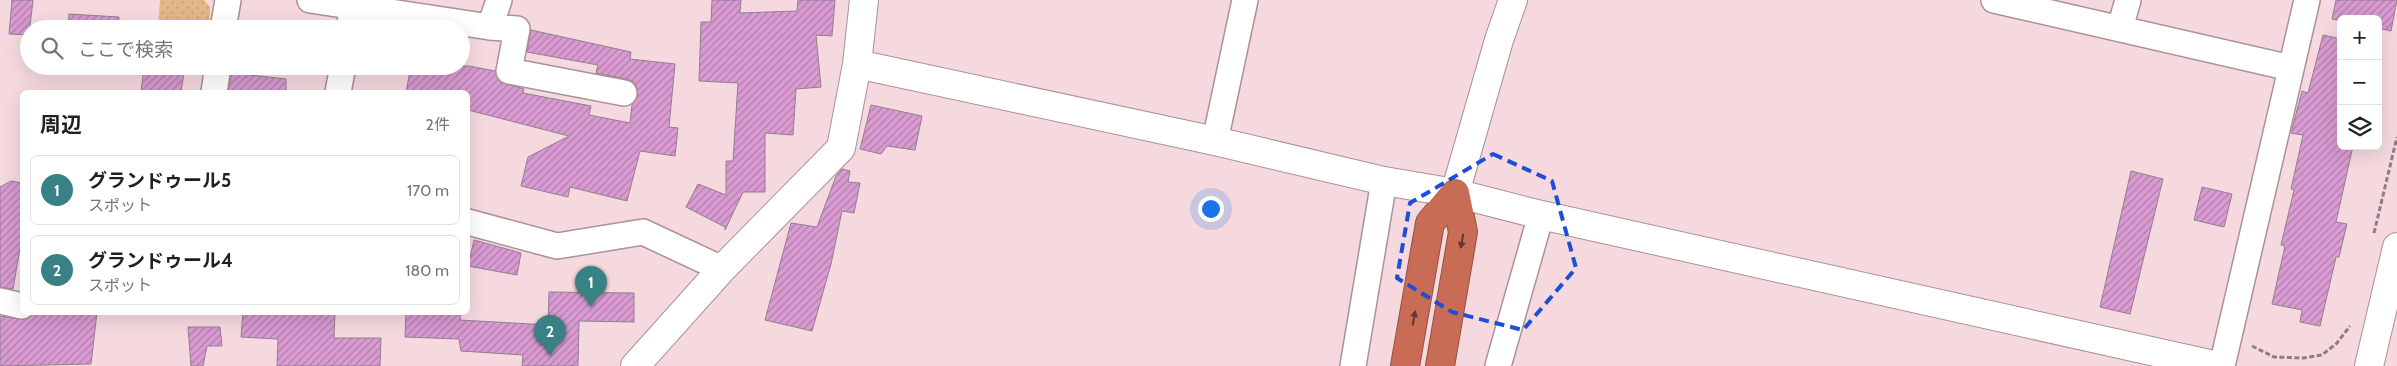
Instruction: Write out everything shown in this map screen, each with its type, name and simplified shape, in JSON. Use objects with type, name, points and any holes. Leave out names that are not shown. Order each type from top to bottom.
[{"type":"highway","points":[[1405,366],[1430,223],[1456,193]]},
{"type":"highway","points":[[1440,366],[1463,232],[1456,193]]},
{"type":"street","points":[[225,20],[228,0]]},
{"type":"street","points":[[310,0],[351,17],[393,20]]},
{"type":"street","points":[[490,27],[498,0]]},
{"type":"street","points":[[635,366],[722,269],[841,148],[857,64],[864,0]]},
{"type":"street","points":[[1215,141],[1245,0]]},
{"type":"street","points":[[1456,193],[1499,40],[1514,0]]},
{"type":"street","points":[[1994,0],[2291,68]]},
{"type":"street","points":[[2120,28],[2128,0]]},
{"type":"street","points":[[2222,366],[2307,0]]},
{"type":"street","points":[[470,26],[517,29],[509,71],[624,93]]},
{"type":"street","points":[[857,64],[1215,141],[1384,181],[1456,193],[1541,215],[2218,366]]},
{"type":"street","points":[[214,90],[217,75]]},
{"type":"street","points":[[338,90],[341,75]]},
{"type":"street","points":[[1353,366],[1384,181]]},
{"type":"street","points":[[1498,366],[1541,215]]},
{"type":"street","points":[[470,223],[557,246],[643,232],[722,269]]},
{"type":"street","points":[[2369,366],[2386,240]]},
{"type":"street","points":[[0,301],[20,306]]},
{"type":"path","points":[[2386,240],[2397,137]]},
{"type":"path","points":[[2231,329],[2241,340],[2274,357],[2303,358],[2322,355],[2337,343],[2354,321]]},
{"type":"highlighted area","points":[[1493,154],[1552,181],[1576,268],[1523,330],[1452,312],[1397,278],[1410,203]]},
{"type":"shaded area","points":[[160,0],[204,0],[210,7],[209,20],[159,20]]},
{"type":"building","points":[[12,0],[33,0],[31,20],[20,20],[20,35],[9,34]]},
{"type":"building","points":[[712,0],[741,0],[740,13],[797,11],[798,0],[835,0],[832,36],[816,35],[821,87],[796,89],[793,135],[765,133],[765,192],[743,192],[725,230],[725,227],[686,207],[698,184],[726,195],[726,161],[733,161],[738,83],[699,81],[701,22],[711,22]]},
{"type":"building","points":[[2336,0],[2397,0],[2391,31],[2382,29],[2382,15],[2337,15],[2337,20],[2332,19]]},
{"type":"building","points":[[69,14],[119,17],[119,20],[69,20]]},
{"type":"building","points":[[531,30],[631,52],[630,59],[675,64],[669,127],[678,128],[675,156],[640,151],[627,201],[570,187],[568,197],[521,186],[528,157],[569,136],[470,111],[470,90],[406,90],[409,75],[470,75],[470,66],[495,71],[500,82],[524,89],[523,93],[591,106],[589,115],[630,123],[632,105],[638,95],[634,82],[596,73],[598,65],[527,52]]},
{"type":"building","points":[[2323,35],[2337,38],[2337,150],[2352,150],[2336,222],[2347,224],[2339,257],[2336,257],[2320,326],[2300,322],[2302,310],[2272,304],[2285,246],[2281,245],[2294,190],[2291,189],[2303,135],[2291,133],[2302,91],[2308,93]]},
{"type":"building","points":[[143,75],[184,75],[181,90],[141,90]]},
{"type":"building","points":[[232,75],[286,79],[286,90],[228,90]]},
{"type":"building","points":[[871,105],[922,116],[915,150],[887,146],[881,154],[860,149]]},
{"type":"building","points":[[842,169],[850,171],[848,182],[860,183],[854,213],[842,211],[831,264],[812,331],[765,320],[791,223],[817,227],[836,176]]},
{"type":"building","points":[[2131,171],[2163,179],[2130,314],[2100,307]]},
{"type":"building","points":[[11,181],[20,183],[20,249],[13,289],[0,287],[0,187]]},
{"type":"building","points":[[2202,187],[2232,194],[2224,227],[2194,220]]},
{"type":"building","points":[[474,240],[521,253],[517,275],[470,266]]},
{"type":"building","points":[[549,292],[634,293],[634,322],[579,321],[578,366],[522,366],[523,355],[461,351],[459,339],[405,337],[406,315],[461,315],[460,320],[548,325]]},
{"type":"building","points":[[31,315],[97,315],[91,364],[0,366],[0,316],[26,320]]},
{"type":"building","points":[[243,315],[335,315],[334,338],[381,338],[380,366],[277,366],[278,339],[241,337]]},
{"type":"building","points":[[188,327],[220,327],[222,346],[207,346],[203,366],[191,366]]},
{"type":"place","name":"グランドゥール5","points":[[591,307]]},
{"type":"place","name":"グランドゥール4","points":[[550,356]]}]
